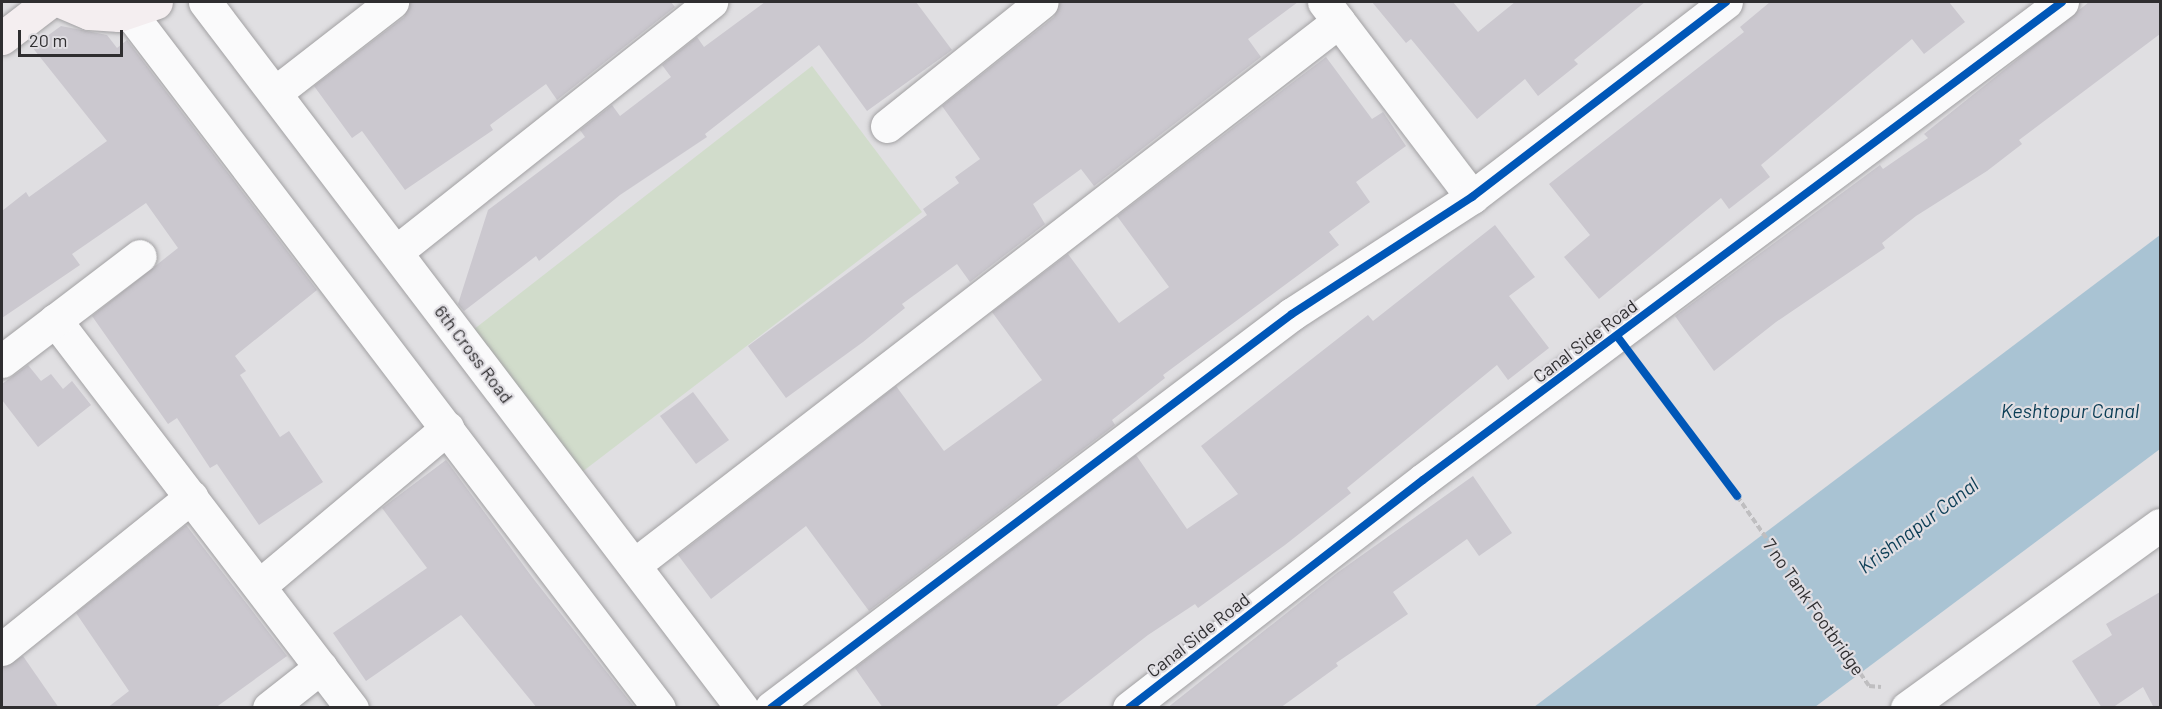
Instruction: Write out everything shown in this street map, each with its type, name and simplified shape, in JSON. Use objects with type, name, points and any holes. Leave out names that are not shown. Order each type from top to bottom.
[{"type":"main road","points":[[2,38],[49,2]]},
{"type":"main road","points":[[63,2],[89,13],[143,7]]},
{"type":"street","name":"6th Cross Road","points":[[205,2],[397,251],[742,708]]},
{"type":"street","points":[[276,92],[392,2]]},
{"type":"street","points":[[397,251],[711,2]]},
{"type":"street","points":[[887,126],[1042,2]]},
{"type":"street","points":[[771,708],[1292,314],[1472,196],[1726,2]]},
{"type":"street","name":"Canal Side Road","points":[[1128,708],[1423,480],[2062,2]]},
{"type":"street","points":[[143,7],[447,428],[659,708]]},
{"type":"street","points":[[634,565],[1331,11],[1472,196]]},
{"type":"street","points":[[2,361],[140,256]]},
{"type":"street","points":[[55,320],[352,708]]},
{"type":"street","points":[[259,586],[447,428]]},
{"type":"street","points":[[2,649],[191,497]]},
{"type":"street","points":[[1907,708],[2160,525]]},
{"type":"street","points":[[269,708],[321,667]]},
{"type":"path","points":[[1730,486],[1737,496]]},
{"type":"green space","points":[[812,66],[922,212],[582,472],[473,330]]},
{"type":"water","name":"Keshtopur Canal","points":[[2160,235],[2160,449],[1815,707],[1534,707]]},
{"type":"building","points":[[410,2],[671,2],[675,7],[557,100],[546,84],[490,125],[493,130],[405,190],[362,131],[352,138],[314,86],[404,17]]},
{"type":"building","points":[[765,2],[916,2],[952,50],[867,111],[819,45],[705,134],[707,137],[620,195],[539,261],[536,256],[464,311],[458,304],[488,210],[585,137],[580,130],[612,105],[620,116],[671,77],[662,65],[697,37],[704,47]]},
{"type":"building","points":[[1060,2],[1298,2],[1248,39],[1261,57],[1094,186],[1081,169],[1033,204],[1045,224],[970,282],[957,264],[902,304],[905,308],[863,342],[786,398],[748,346],[927,215],[923,209],[959,183],[955,177],[980,159],[942,106],[1054,17]]},
{"type":"building","points":[[1372,2],[1453,2],[1478,32],[1515,2],[1645,2],[1574,60],[1578,64],[1538,96],[1525,79],[1477,119],[1411,39],[1406,43]]},
{"type":"building","points":[[1770,2],[1949,2],[1965,22],[1924,54],[1912,39],[1761,165],[1770,177],[1729,209],[1721,198],[1599,299],[1564,257],[1590,235],[1549,184],[1744,32],[1740,27]]},
{"type":"building","points":[[2089,2],[2160,2],[2160,34],[2019,140],[2022,144],[1987,171],[1916,216],[1882,243],[1885,248],[1776,322],[1714,371],[1675,316],[1880,165],[1883,169],[1928,138],[1924,134]]},
{"type":"building","points":[[61,26],[107,35],[117,48],[127,40],[317,290],[235,356],[246,371],[240,375],[280,437],[289,431],[323,482],[259,525],[217,464],[210,468],[177,418],[168,424],[92,316],[178,248],[146,203],[72,254],[80,265],[2,318],[2,211],[26,192],[29,197],[107,141],[32,47]]},
{"type":"building","points":[[1326,57],[1372,119],[1383,112],[1406,146],[1356,182],[1370,202],[1329,232],[1339,245],[1163,375],[1165,378],[1112,420],[1115,425],[869,611],[806,526],[711,599],[678,555],[896,386],[944,451],[1042,380],[992,312],[1068,254],[1119,323],[1169,287],[1117,216]]},
{"type":"building","points":[[1495,225],[1535,277],[1509,296],[1549,348],[1508,380],[1497,365],[1347,488],[1351,493],[1285,545],[1198,608],[1195,604],[1148,635],[1054,708],[883,708],[855,668],[1136,455],[1187,529],[1238,494],[1201,446],[1368,315],[1373,321]]},
{"type":"building","points":[[28,365],[41,381],[51,374],[63,389],[72,381],[91,405],[38,447],[2,400],[2,384]]},
{"type":"building","points":[[693,392],[729,440],[696,464],[660,416]]},
{"type":"building","points":[[446,460],[532,577],[635,708],[537,708],[461,615],[366,681],[333,633],[427,568],[382,508]]},
{"type":"building","points":[[1473,476],[1512,533],[1479,556],[1467,539],[1393,592],[1408,614],[1336,663],[1338,666],[1280,708],[1167,708],[1337,573]]},
{"type":"building","points":[[186,525],[287,656],[215,708],[107,708],[129,691],[76,613]]},
{"type":"building","points":[[2160,592],[2160,708],[2154,708],[2143,687],[2112,708],[2102,708],[2072,661],[2112,635],[2106,624]]},
{"type":"building","points":[[23,656],[59,708],[2,708],[2,667]]},
{"type":"cycle path","points":[[771,708],[1292,314],[1472,197],[1726,2]]},
{"type":"cycle path","points":[[1129,708],[1423,480],[2062,2]]},
{"type":"cycle path","points":[[1617,336],[1737,496]]},
{"type":"water label","name":"Krishnapur Canal","points":[[1918,525]]}]
